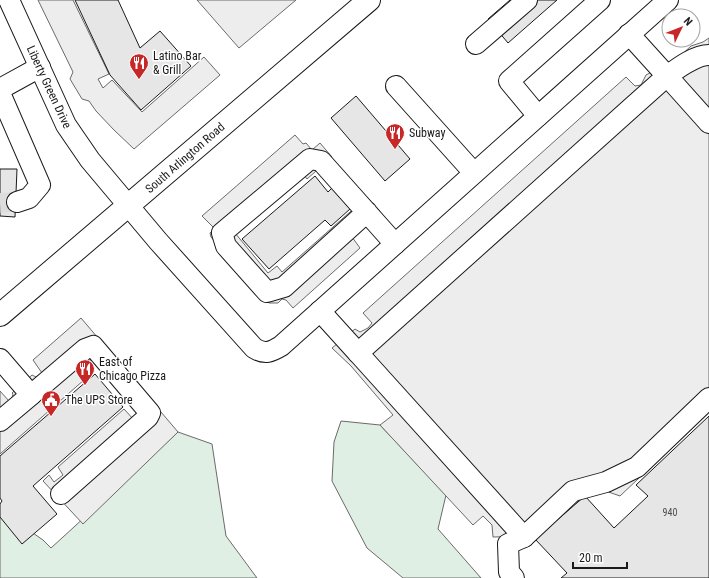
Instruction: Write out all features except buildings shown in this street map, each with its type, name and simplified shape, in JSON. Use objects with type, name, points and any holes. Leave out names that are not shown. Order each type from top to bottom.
[{"type":"main road","name":"South Arlington Road","points":[[0,315],[369,0]]},
{"type":"street","name":"Liberty Green Drive","points":[[9,0],[66,125],[90,160],[128,206],[254,348],[260,352],[274,350],[281,346],[320,311]]},
{"type":"street","points":[[476,44],[527,0]]},
{"type":"street","points":[[538,116],[509,81],[600,0]]},
{"type":"street","points":[[524,537],[320,311],[668,0]]},
{"type":"street","points":[[630,34],[709,123]]},
{"type":"street","points":[[358,353],[667,76],[703,55],[709,55]]},
{"type":"street","points":[[0,89],[40,67]]},
{"type":"street","points":[[396,86],[474,173]]},
{"type":"street","points":[[0,94],[40,185],[29,198],[17,202]]},
{"type":"street","points":[[367,212],[284,286],[267,292],[226,246],[222,233],[310,159],[321,161],[367,212],[395,244]]},
{"type":"street","points":[[0,421],[85,348],[93,346],[150,413],[148,417],[62,494]]},
{"type":"street","points":[[0,359],[31,395]]},
{"type":"street","points":[[514,578],[509,572],[508,544],[524,537],[572,491],[606,482],[637,467],[709,398]]},
{"type":"green space","points":[[341,421],[380,425],[446,495],[438,529],[481,578],[403,578],[367,548],[332,481],[334,442]]},
{"type":"green space","points":[[178,432],[212,444],[226,536],[257,578],[0,578],[0,510],[43,540],[51,548]]},
{"type":"shaded area","points":[[38,0],[73,0],[109,74],[98,79],[103,88],[112,80],[142,112],[204,57],[220,75],[134,149],[96,111],[89,101],[82,99],[70,79],[73,72]]},
{"type":"shaded area","points":[[197,0],[296,0],[239,48]]},
{"type":"shaded area","points":[[709,38],[709,412],[620,496],[600,489],[590,490],[531,536],[493,537],[492,525],[483,516],[473,525],[380,425],[393,415],[351,366],[332,348],[355,329],[360,332],[368,328],[372,323],[363,313],[626,77],[635,86],[641,85],[646,75],[678,58],[689,48],[701,48],[701,43]]},
{"type":"shaded area","points":[[295,135],[303,144],[306,143],[312,150],[320,143],[332,157],[307,179],[304,175],[235,233],[268,273],[277,266],[282,272],[367,197],[380,211],[357,230],[352,237],[360,248],[293,308],[286,300],[282,299],[278,303],[269,303],[211,237],[210,233],[213,230],[213,227],[202,216]]},
{"type":"shaded area","points":[[81,318],[178,432],[83,524],[43,481],[49,475],[54,482],[63,475],[58,467],[124,409],[135,421],[138,416],[137,410],[96,362],[90,360],[84,362],[93,372],[0,454],[0,391],[9,401],[12,398],[12,393],[32,375],[36,377],[42,373],[33,360]]},
{"type":"tunnel","points":[[0,203],[17,202]]},
{"type":"place","name":"Latino Bar & Grill","points":[[139,80]]},
{"type":"place","name":"Subway","points":[[395,150]]},
{"type":"place","name":"East of Chicago Pizza","points":[[85,386]]},
{"type":"place","name":"The UPS Store","points":[[51,417]]}]
